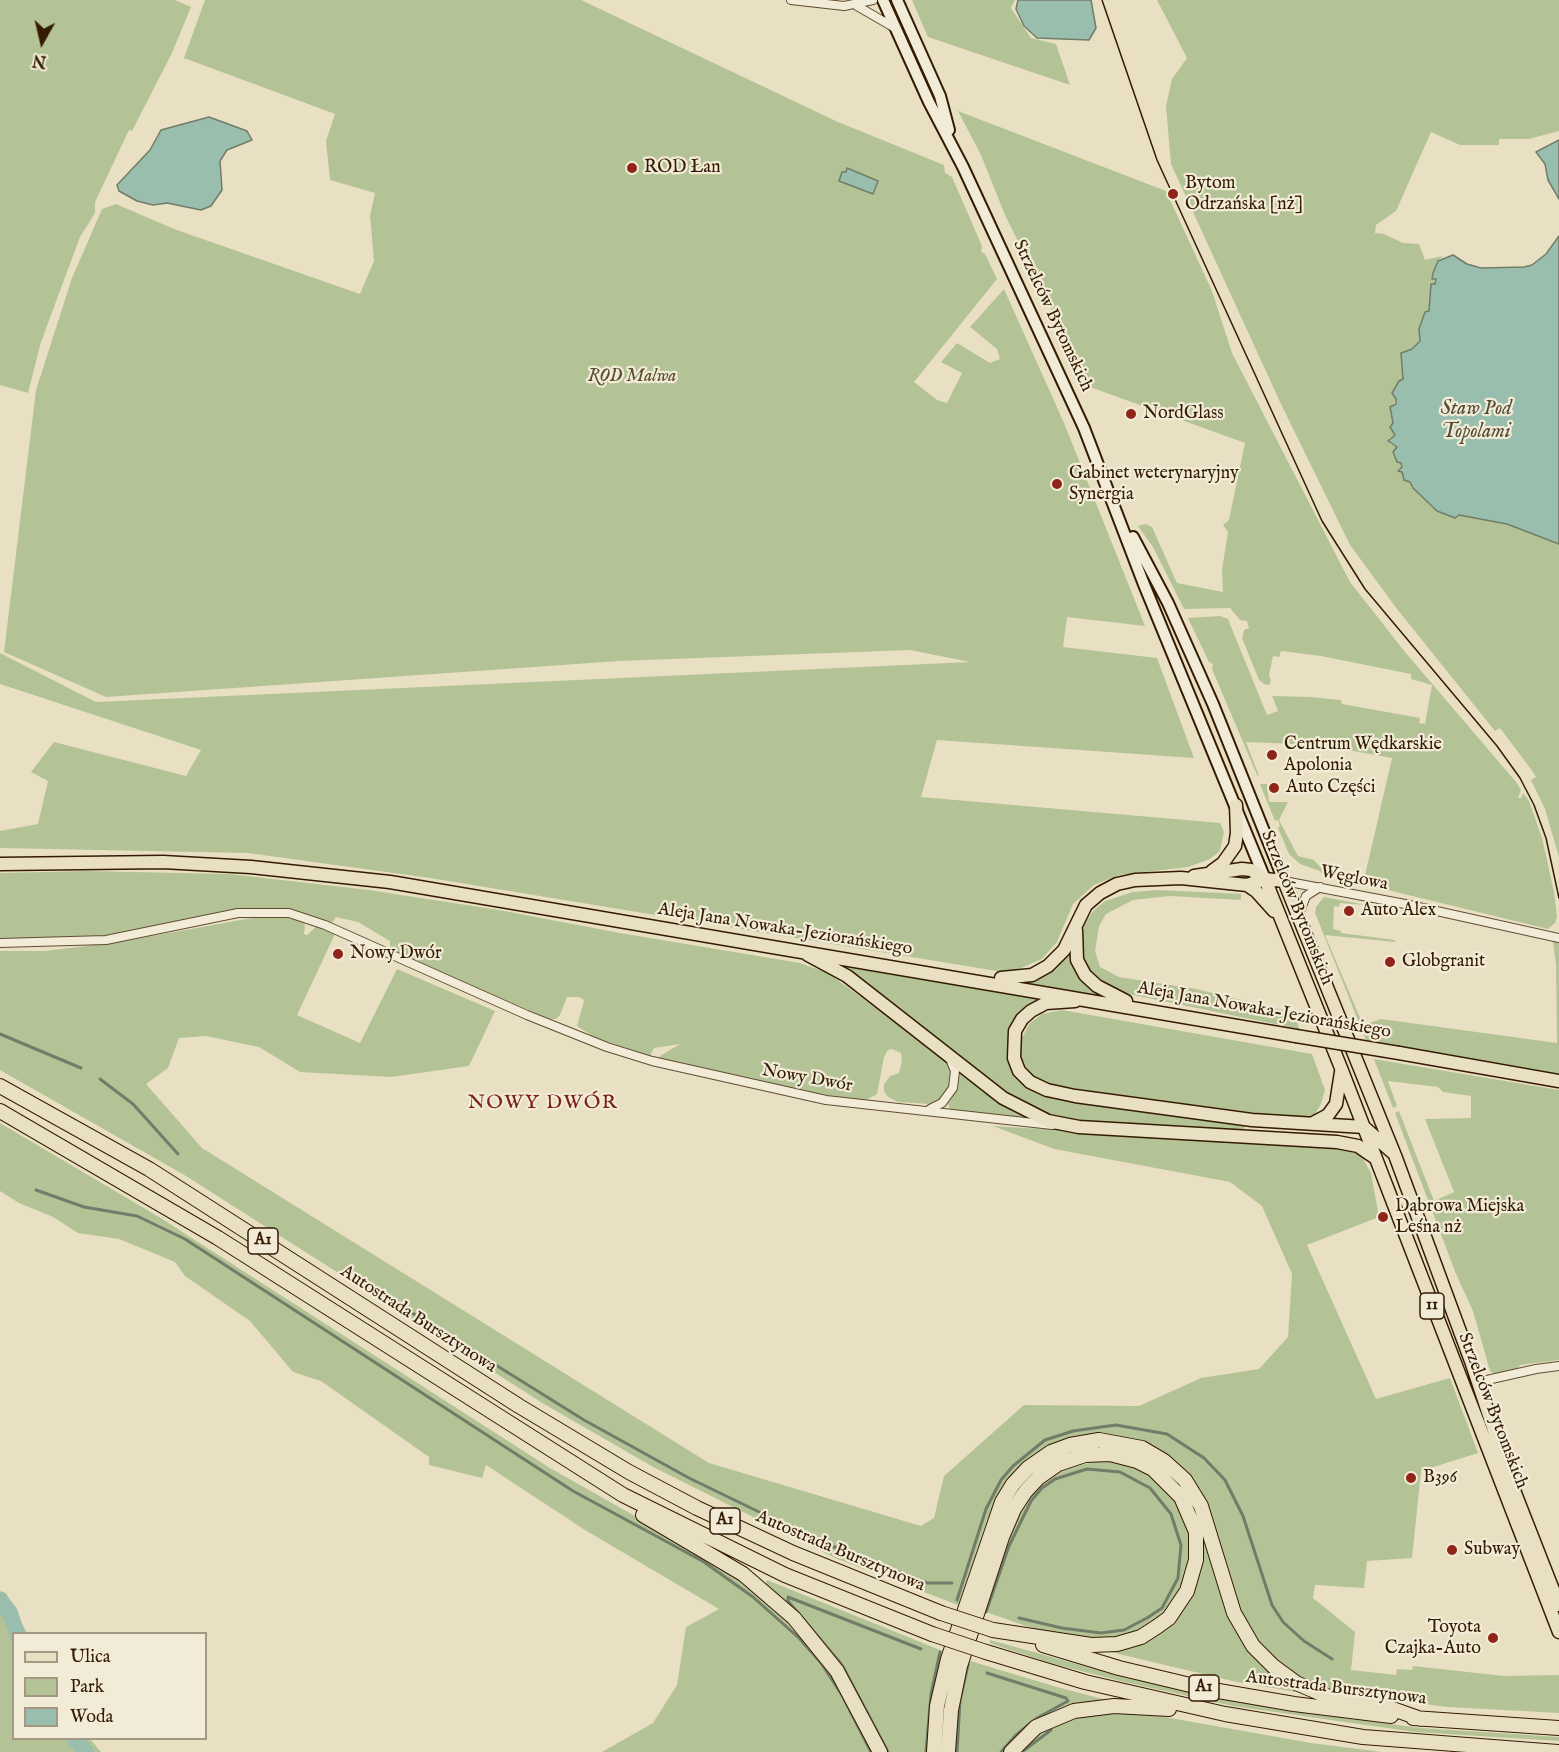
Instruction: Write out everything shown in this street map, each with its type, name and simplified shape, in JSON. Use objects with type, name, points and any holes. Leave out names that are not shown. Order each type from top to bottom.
[{"type":"highway","name":"Autostrada Bursztynowa","points":[[0,1086],[149,1169],[519,1406],[629,1472],[697,1508],[793,1553],[941,1613],[1119,1668],[1207,1689],[1294,1704],[1421,1719],[1559,1728]]},
{"type":"highway","name":"A1","points":[[0,1111],[218,1238],[566,1461],[623,1495],[785,1575],[932,1635],[1085,1682],[1225,1714],[1364,1737],[1558,1752]]},
{"type":"highway","points":[[934,1752],[938,1706],[948,1659],[1002,1502],[1013,1484],[1028,1468],[1051,1452],[1070,1445],[1099,1440],[1142,1448],[1164,1461],[1185,1480],[1205,1517],[1234,1613],[1253,1646],[1273,1666],[1296,1683],[1329,1697],[1390,1708],[1421,1719]]},
{"type":"highway","points":[[948,1752],[951,1710],[960,1666],[1002,1537],[1014,1509],[1025,1492],[1038,1478],[1058,1464],[1085,1455],[1110,1454],[1137,1461],[1153,1469],[1181,1497],[1196,1532],[1196,1560],[1187,1591],[1169,1618],[1158,1626],[1141,1636],[1117,1644],[1091,1646],[993,1630]]},
{"type":"highway","points":[[623,1495],[642,1515],[743,1574],[794,1618],[837,1671],[880,1752]]},
{"type":"highway","points":[[1011,1752],[1026,1735],[1047,1720],[1085,1708],[1114,1706],[1225,1714]]},
{"type":"main road","name":"Strzelców Bytomskich","points":[[883,0],[929,102],[954,148],[1049,351],[1113,500],[1143,582],[1236,805],[1341,1068],[1559,1632]]},
{"type":"main road","name":"Strzelców Bytomskich","points":[[897,0],[940,96],[954,148]]},
{"type":"main road","name":"Strzelców Bytomskich","points":[[1113,500],[1168,603],[1266,831],[1298,918],[1396,1158],[1478,1382],[1515,1493],[1559,1605]]},
{"type":"main road","points":[[1211,872],[1223,863],[1235,846],[1238,833],[1236,805]]},
{"type":"main road","name":"Aleja Jana Nowaka-Jeziorańskiego","points":[[0,864],[163,862],[331,874],[796,949],[1559,1081]]},
{"type":"main road","points":[[960,977],[1017,978],[1032,975],[1048,966],[1064,950],[1086,905],[1107,888],[1126,882],[1181,878],[1242,869],[1251,870],[1265,879]]},
{"type":"main road","points":[[1181,878],[1247,885],[1265,879],[1284,881]]},
{"type":"main road","points":[[1247,885],[1256,891],[1280,920]]},
{"type":"main road","points":[[1077,925],[1077,960],[1085,975],[1113,995],[1147,1009]]},
{"type":"main road","points":[[796,949],[847,976],[949,1057],[1021,1109],[1068,1125],[1337,1142],[1365,1149],[1376,1158]]},
{"type":"main road","points":[[1094,1000],[1046,1003],[1022,1019],[1015,1031],[1014,1058],[1019,1071],[1030,1082],[1047,1090],[1075,1096],[1252,1120],[1364,1127],[1385,1144],[1396,1158]]},
{"type":"main road","points":[[1309,1124],[1328,1115],[1336,1104],[1341,1068]]},
{"type":"main road","points":[[1337,1142],[1364,1127],[1371,1115],[1373,1099]]},
{"type":"street","points":[[791,0],[805,0],[822,6],[855,6],[873,0]]},
{"type":"street","points":[[890,0],[908,24]]},
{"type":"street","points":[[855,6],[896,28]]},
{"type":"street","name":"Węglowa","points":[[1284,881],[1559,938]]},
{"type":"street","points":[[1298,918],[1302,901],[1320,887]]},
{"type":"street","name":"Nowy Dwór","points":[[0,943],[106,940],[238,913],[289,913],[325,925],[495,1002],[627,1054],[711,1076],[826,1100],[923,1109],[1006,1121],[1068,1125]]},
{"type":"street","points":[[923,1109],[937,1107],[951,1093],[956,1077],[949,1057]]},
{"type":"street","points":[[1478,1382],[1559,1366]]},
{"type":"green space","points":[[0,0],[175,0],[191,7],[172,53],[132,131],[129,130],[95,202],[95,213],[80,237],[41,342],[28,393],[0,385]]},
{"type":"green space","name":"ROD Malwa","points":[[205,0],[581,0],[838,122],[944,165],[945,173],[952,177],[982,246],[981,252],[985,254],[997,279],[914,382],[937,400],[947,403],[962,373],[941,362],[957,343],[990,363],[1000,359],[997,349],[970,327],[1004,289],[1064,423],[1145,626],[1067,617],[1063,647],[1157,658],[1194,758],[937,740],[921,797],[1220,823],[1224,832],[1220,851],[1210,859],[1188,867],[1119,875],[1094,885],[1073,904],[1057,942],[1042,959],[1009,973],[430,878],[248,853],[0,848],[0,831],[38,824],[48,781],[31,772],[54,742],[186,776],[201,750],[0,684],[0,653],[96,702],[970,662],[910,650],[619,661],[106,697],[4,652],[36,390],[72,278],[102,209],[116,204],[174,229],[360,294],[374,261],[370,216],[375,193],[330,180],[326,141],[335,114],[184,58]]},
{"type":"green space","points":[[912,0],[1015,0],[1011,8],[1031,38],[1056,44],[1070,85],[928,37]]},
{"type":"green space","points":[[1157,0],[1559,0],[1559,131],[1529,139],[1499,139],[1499,145],[1460,145],[1431,132],[1396,211],[1376,225],[1375,233],[1384,234],[1403,243],[1419,244],[1425,260],[1443,256],[1433,273],[1435,284],[1429,311],[1425,312],[1419,329],[1420,341],[1411,349],[1403,352],[1403,380],[1399,381],[1392,393],[1396,399],[1390,412],[1393,423],[1390,427],[1395,435],[1389,438],[1390,444],[1397,447],[1393,453],[1397,462],[1401,462],[1404,480],[1410,482],[1432,507],[1450,516],[1459,515],[1507,524],[1559,544],[1559,857],[1545,809],[1531,780],[1536,777],[1533,772],[1500,728],[1495,731],[1397,609],[1350,545],[1280,402],[1171,164],[1166,106],[1172,79],[1187,58]]},
{"type":"green space","points":[[958,111],[1166,191],[1212,291],[1232,353],[1350,582],[1405,652],[1516,782],[1521,790],[1518,798],[1521,798],[1523,793],[1529,801],[1542,838],[1554,892],[1557,917],[1555,923],[1548,929],[1363,884],[1392,758],[1320,745],[1246,742],[1259,776],[1257,775],[1212,669],[1213,664],[1209,662],[1188,618],[1220,616],[1228,619],[1267,715],[1278,711],[1272,696],[1310,697],[1341,700],[1342,704],[1420,718],[1419,723],[1425,724],[1432,685],[1411,679],[1411,674],[1321,656],[1281,651],[1279,657],[1273,656],[1269,685],[1264,684],[1259,680],[1242,638],[1244,630],[1249,628],[1247,621],[1240,620],[1230,608],[1184,609],[1153,547],[1138,526],[1146,524],[1152,527],[1177,583],[1223,592],[1222,570],[1228,532],[1223,525],[1229,520],[1245,443],[1090,387],[1084,371],[1080,372],[1069,349],[1005,215],[981,155]]},
{"type":"green space","points":[[1260,784],[1267,784],[1269,802],[1288,802],[1279,820],[1298,856],[1314,860],[1333,881],[1327,879],[1320,871],[1300,864],[1289,854],[1278,828],[1280,826],[1278,820],[1275,821]]},
{"type":"green space","points":[[86,871],[230,874],[369,890],[499,910],[800,963],[828,973],[945,1059],[952,1071],[951,1087],[940,1100],[930,1104],[898,1102],[888,1097],[884,1091],[884,1084],[890,1076],[899,1073],[902,1061],[901,1053],[892,1049],[888,1050],[884,1057],[877,1094],[866,1100],[827,1096],[773,1086],[657,1058],[680,1044],[654,1048],[650,1056],[594,1037],[577,1026],[584,1000],[579,997],[567,997],[560,1015],[556,1019],[550,1019],[405,957],[390,949],[390,941],[358,922],[336,917],[332,923],[290,909],[238,909],[106,936],[0,939],[0,873]]},
{"type":"green space","points":[[1158,890],[1241,894],[1241,900],[1170,896],[1133,900],[1106,914],[1099,926],[1095,951],[1100,967],[1119,977],[1196,989],[1295,1013],[1299,1029],[1109,990],[1090,977],[1082,961],[1081,941],[1084,926],[1093,911],[1105,901],[1133,892]]},
{"type":"green space","points":[[1324,897],[1366,905],[1340,903],[1339,907],[1334,906],[1333,929],[1341,933],[1395,940],[1395,942],[1325,935],[1363,1025],[1381,1019],[1557,1043],[1556,964],[1553,942],[1559,942],[1559,1075],[1366,1040],[1315,913],[1316,907]]},
{"type":"green space","points":[[257,917],[282,917],[302,921],[305,926],[304,934],[307,935],[317,926],[335,934],[297,1015],[360,1043],[397,969],[495,1011],[469,1066],[391,1077],[300,1072],[259,1047],[206,1036],[179,1038],[168,1068],[146,1084],[202,1148],[709,1463],[921,1526],[934,1518],[944,1476],[1024,1405],[1139,1406],[1201,1378],[1259,1369],[1288,1337],[1292,1274],[1262,1206],[1230,1182],[1054,1149],[993,1126],[1335,1147],[1361,1155],[1371,1173],[1379,1217],[1307,1245],[1376,1399],[1450,1378],[1478,1453],[1421,1471],[1412,1558],[1367,1561],[1364,1588],[1315,1585],[1313,1598],[1355,1632],[1351,1670],[1396,1675],[1397,1669],[1412,1670],[1413,1666],[1504,1676],[1559,1675],[1559,1713],[1448,1707],[1337,1693],[1307,1682],[1281,1665],[1252,1634],[1241,1614],[1212,1517],[1202,1494],[1190,1477],[1136,1440],[1103,1435],[1075,1438],[998,1498],[987,1520],[958,1605],[835,1558],[655,1468],[544,1404],[186,1176],[0,1070],[0,951],[45,951],[119,942]]},
{"type":"green space","points":[[1071,947],[1074,964],[1083,983],[1099,997],[1022,984],[1042,976],[1058,963]]},
{"type":"green space","points":[[848,967],[1039,999],[1027,1007],[1009,1032],[1009,1060],[1024,1082],[1245,1123],[1244,1130],[1066,1119],[1036,1110],[996,1085],[846,969]]},
{"type":"green space","points":[[1062,1010],[1312,1054],[1325,1090],[1321,1104],[1314,1116],[1300,1119],[1056,1086],[1038,1080],[1026,1068],[1020,1054],[1021,1040],[1029,1024],[1042,1014]]},
{"type":"green space","points":[[1374,1059],[1559,1090],[1559,1360],[1520,1365],[1517,1370],[1495,1375],[1490,1371],[1473,1311],[1456,1274],[1395,1113],[1399,1111],[1434,1201],[1454,1192],[1425,1119],[1471,1118],[1471,1096],[1443,1092],[1438,1087],[1388,1081],[1397,1106],[1393,1108]]},
{"type":"green space","points":[[958,1073],[1011,1111],[1027,1119],[950,1109],[948,1104],[957,1089]]},
{"type":"green space","points":[[0,1123],[159,1217],[550,1468],[725,1567],[788,1618],[823,1659],[875,1752],[602,1752],[653,1723],[677,1685],[686,1627],[719,1609],[585,1530],[486,1465],[482,1478],[429,1465],[429,1457],[321,1381],[293,1372],[250,1321],[185,1276],[175,1262],[119,1239],[78,1233],[53,1217],[19,1203],[0,1191]]},
{"type":"green space","points":[[1095,1446],[1131,1450],[1151,1458],[1178,1480],[1198,1511],[1234,1625],[1302,1693],[1237,1682],[1106,1651],[1129,1646],[1177,1615],[1198,1529],[1148,1462],[1062,1457],[991,1542],[1012,1495],[1031,1472],[1060,1454]]},
{"type":"green space","points":[[1104,1460],[1124,1463],[1155,1478],[1166,1488],[1183,1513],[1191,1543],[1190,1561],[1174,1603],[1145,1628],[1125,1636],[1098,1640],[1072,1638],[1037,1630],[983,1611],[1009,1534],[1021,1508],[1035,1489],[1065,1468]]},
{"type":"green space","points":[[767,1580],[945,1652],[929,1752],[884,1752],[859,1700],[765,1585]]},
{"type":"green space","points":[[0,1591],[6,1593],[26,1632],[12,1632],[12,1740],[91,1740],[101,1752],[0,1752]]},
{"type":"green space","points":[[990,1640],[1127,1678],[1281,1710],[1421,1728],[1559,1737],[1559,1741],[1415,1732],[1233,1706],[1054,1664],[990,1643]]},
{"type":"green space","points":[[967,1660],[1110,1701],[1080,1704],[1044,1717],[1006,1752],[952,1752],[954,1724]]},
{"type":"green space","points":[[1106,1711],[1142,1713],[1311,1743],[1382,1752],[1018,1752],[1038,1732],[1076,1716]]},
{"type":"water","points":[[1018,0],[1091,0],[1096,28],[1089,40],[1037,38],[1024,26],[1016,9]]},
{"type":"water","points":[[209,117],[247,131],[252,140],[227,150],[220,161],[222,190],[211,206],[201,210],[167,203],[153,205],[137,201],[119,191],[117,185],[150,150],[161,130]]},
{"type":"water","points":[[1559,140],[1559,199],[1548,180],[1545,164],[1536,152]]},
{"type":"water","points":[[847,168],[878,181],[873,194],[839,181],[842,172],[846,172]]},
{"type":"water","name":"Staw Pod Topolami","points":[[1559,236],[1559,544],[1507,524],[1459,515],[1455,518],[1437,511],[1413,488],[1410,482],[1404,480],[1402,472],[1398,471],[1402,467],[1401,463],[1397,462],[1393,452],[1397,447],[1388,441],[1395,435],[1390,427],[1393,423],[1390,407],[1396,404],[1392,393],[1399,381],[1403,379],[1401,353],[1412,349],[1420,341],[1419,329],[1425,312],[1429,311],[1431,284],[1435,284],[1436,279],[1432,279],[1438,261],[1453,255],[1467,264],[1481,268],[1524,267],[1532,265],[1546,254]]},
{"type":"waterway","points":[[0,1034],[81,1068]]},
{"type":"waterway","points":[[100,1079],[133,1104],[178,1154]]},
{"type":"waterway","points":[[36,1190],[84,1207],[137,1216],[185,1239],[573,1491],[704,1562],[753,1597],[799,1638],[821,1663],[842,1695],[871,1752]]},
{"type":"waterway","points":[[401,1306],[584,1420],[689,1478],[819,1541],[927,1583],[952,1583]]},
{"type":"waterway","points":[[957,1600],[986,1509],[1001,1480],[1013,1466],[1045,1440],[1073,1431],[1116,1425],[1167,1434],[1204,1458],[1225,1480],[1243,1516],[1272,1605],[1283,1622],[1304,1641],[1332,1659]]},
{"type":"waterway","points":[[986,1612],[1009,1546],[1031,1501],[1042,1488],[1055,1479],[1087,1469],[1120,1472],[1150,1488],[1171,1514],[1181,1545],[1178,1578],[1162,1608],[1124,1630],[1101,1633],[1062,1628],[1019,1618]]},
{"type":"waterway","points":[[888,1752],[842,1665],[788,1601],[788,1597],[921,1649]]},
{"type":"waterway","points":[[0,1600],[10,1613],[16,1632]]},
{"type":"waterway","points":[[926,1752],[931,1694],[940,1652]]},
{"type":"waterway","points":[[957,1752],[960,1701],[968,1665]]},
{"type":"waterway","points":[[987,1673],[1066,1698],[1068,1701],[1037,1718],[1016,1735],[1001,1752]]},
{"type":"waterway","points":[[1022,1752],[1051,1730]]},
{"type":"waterway","points":[[76,1740],[86,1752]]},
{"type":"tram line","points":[[1102,0],[1157,160],[1322,521],[1365,589],[1497,746],[1520,778],[1534,805],[1546,838],[1559,898]]},
{"type":"place","name":"ROD Łan","points":[[632,168]]},
{"type":"place","name":"Bytom Odrzańska [nż]","points":[[1173,194]]},
{"type":"place","name":"NordGlass","points":[[1131,414]]},
{"type":"place","name":"Gabinet weterynaryjny Synergia","points":[[1057,484]]},
{"type":"place","name":"Centrum Wędkarskie Apolonia","points":[[1272,755]]},
{"type":"place","name":"Auto Części","points":[[1274,788]]},
{"type":"place","name":"Auto Alex","points":[[1349,911]]},
{"type":"place","name":"Nowy Dwór","points":[[338,954]]},
{"type":"place","name":"Globgranit","points":[[1390,962]]},
{"type":"place","name":"Dąbrowa Miejska Leśna nż","points":[[1383,1217]]},
{"type":"place","name":"B396","points":[[1411,1478]]},
{"type":"place","name":"Subway","points":[[1452,1550]]},
{"type":"place","name":"Toyota Czajka-Auto","points":[[1493,1638]]},
{"type":"district","name":"NOWY DWÓR","points":[[543,1104]]}]
